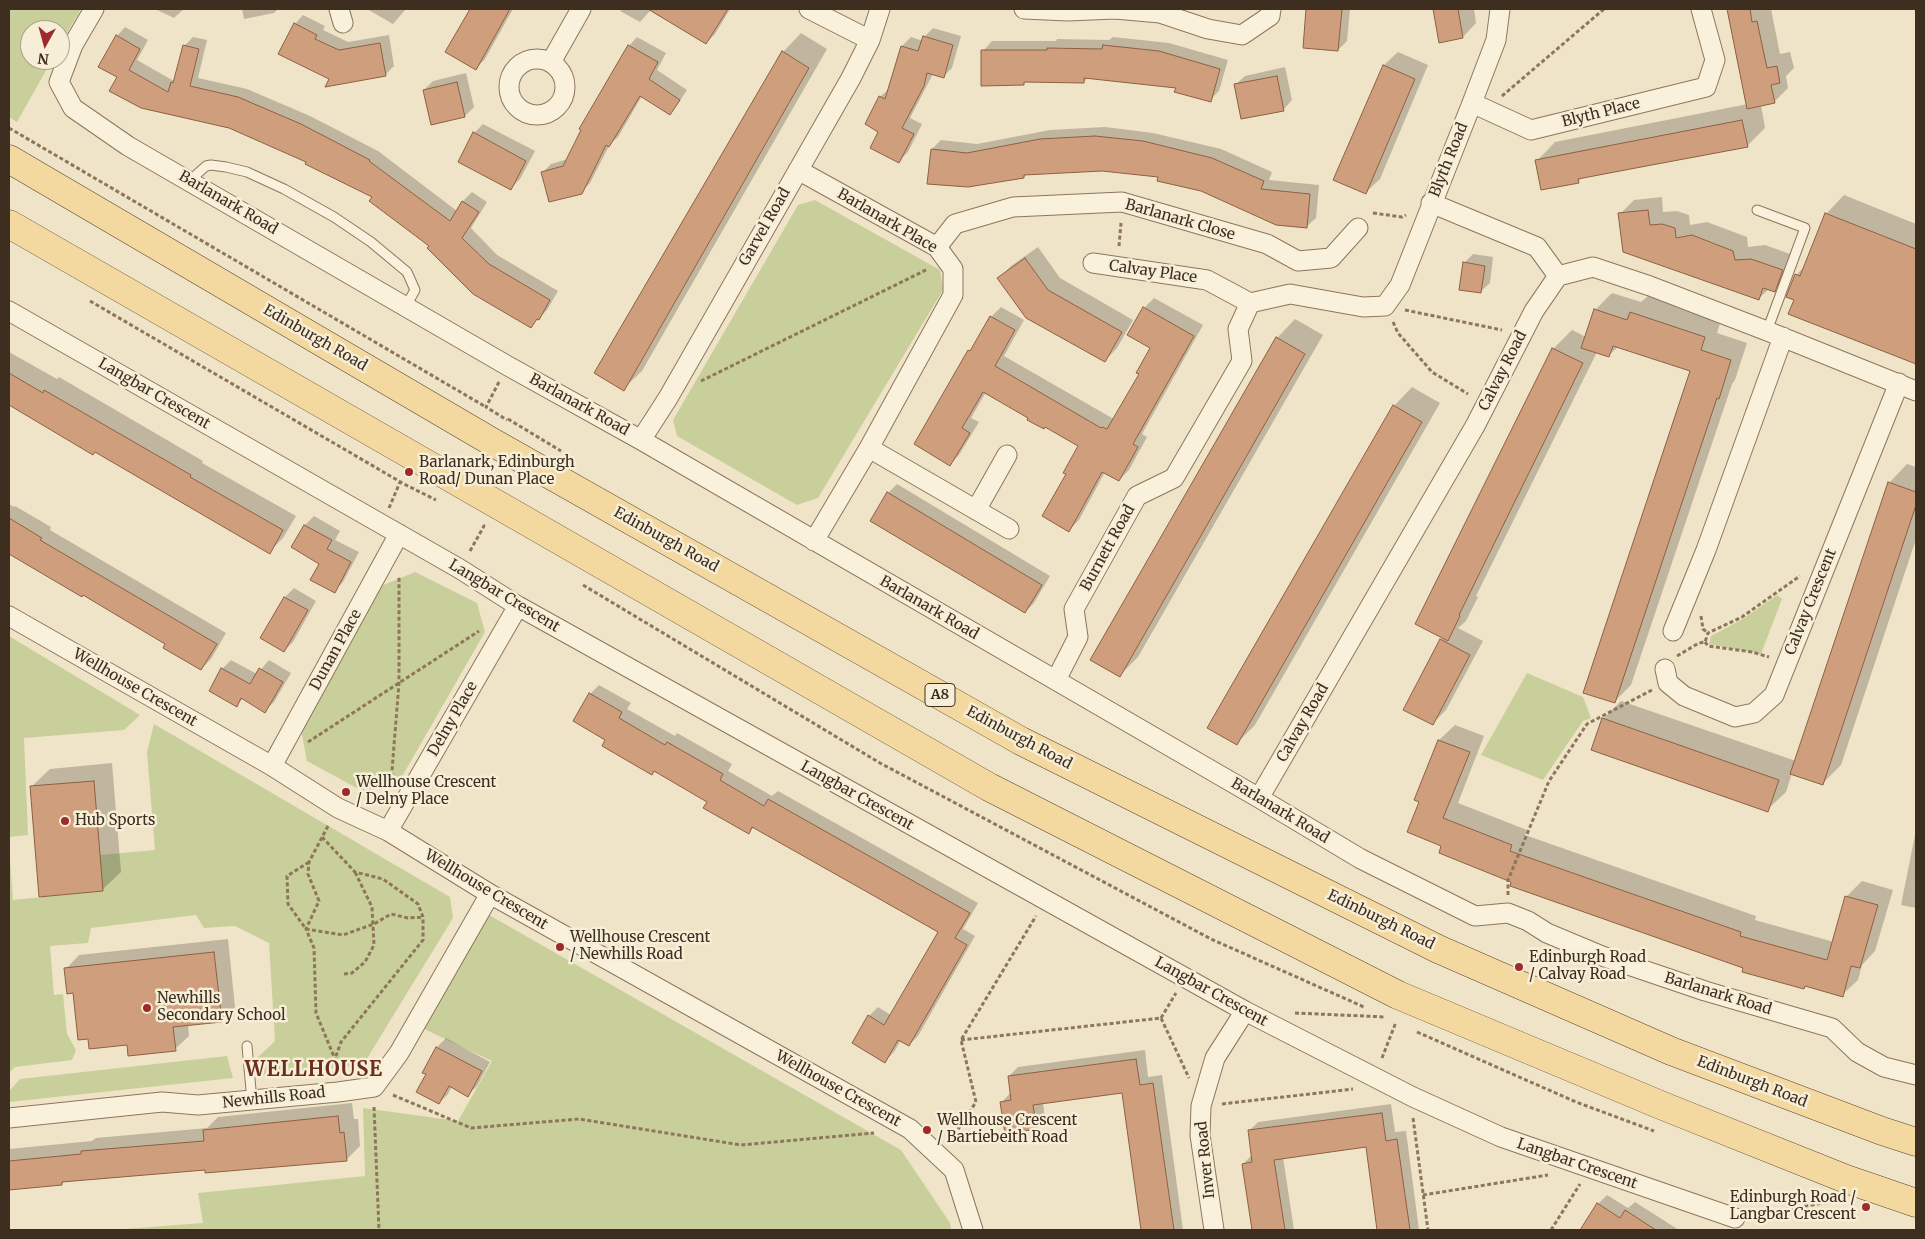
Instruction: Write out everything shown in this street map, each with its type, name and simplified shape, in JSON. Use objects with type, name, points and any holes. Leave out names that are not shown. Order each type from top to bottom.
[{"type":"main road","name":"Edinburgh Road","points":[[9,159],[492,442],[1021,741],[1438,949],[1671,1051],[1882,1131],[1916,1142]]},
{"type":"main road","points":[[9,224],[989,787],[1398,995],[1654,1103],[1846,1179],[1916,1203]]},
{"type":"street","name":"Barlanark Road","points":[[94,9],[73,45],[59,82],[73,108],[128,146],[508,366],[641,440],[1361,859],[1475,916],[1508,913],[1528,921],[1547,933],[1602,956],[1704,991],[1832,1028],[1857,1052],[1884,1067],[1916,1075]]},
{"type":"street","points":[[551,62],[581,9]]},
{"type":"street","points":[[809,9],[870,40]]},
{"type":"street","name":"Garvel Road","points":[[641,440],[668,398],[851,78],[870,40],[880,9]]},
{"type":"street","points":[[1024,9],[1068,12],[1115,9],[1160,13],[1208,29],[1242,35],[1270,16],[1271,9]]},
{"type":"street","name":"Blyth Road","points":[[1385,306],[1400,285],[1431,203],[1479,106],[1496,40],[1500,9]]},
{"type":"street","name":"Blyth Place","points":[[1479,106],[1532,130],[1706,87],[1715,60],[1701,9]]},
{"type":"street","name":"Barlanark Place","points":[[798,170],[942,253],[953,268],[953,295],[869,448],[814,541]]},
{"type":"street","name":"Barlanark Close","points":[[942,253],[955,224],[1013,208],[1122,202],[1267,244],[1298,261],[1331,258],[1358,228]]},
{"type":"street","points":[[1431,203],[1537,247],[1558,276],[1593,268],[1650,286],[1908,387]]},
{"type":"street","name":"Calvay Place","points":[[1093,263],[1207,280],[1250,304]]},
{"type":"street","name":"Calvay Road","points":[[1259,798],[1486,405],[1534,311],[1558,276]]},
{"type":"street","points":[[1250,304],[1290,294],[1363,307],[1385,306]]},
{"type":"street","name":"Burnett Road","points":[[1056,680],[1078,638],[1074,609],[1137,496],[1174,478],[1242,361],[1238,329],[1250,304]]},
{"type":"street","name":"Langbar Crescent","points":[[9,311],[382,524],[518,606],[1244,1011],[1413,1098],[1501,1137],[1735,1218]]},
{"type":"street","points":[[1673,631],[1706,550],[1775,334]]},
{"type":"street","name":"Calvay Crescent","points":[[1669,670],[1684,696],[1735,718],[1754,713],[1774,696],[1825,568],[1908,387]]},
{"type":"street","points":[[869,448],[1008,529]]},
{"type":"street","points":[[976,510],[1007,455]]},
{"type":"street","name":"Dunan Place","points":[[272,766],[399,534]]},
{"type":"street","name":"Delny Place","points":[[388,831],[518,606]]},
{"type":"street","name":"Wellhouse Crescent","points":[[9,616],[272,766],[338,808],[388,831],[490,894],[910,1129],[954,1170],[973,1230]]},
{"type":"street","points":[[374,1087],[399,1053],[490,894]]},
{"type":"street","name":"Inver Road","points":[[1214,1230],[1200,1135],[1201,1106],[1214,1058],[1244,1011]]},
{"type":"street","name":"Newhills Road","points":[[9,1118],[162,1102],[198,1105],[252,1101],[374,1087]]},
{"type":"lane","points":[[192,183],[206,166],[226,166],[246,172],[284,189],[322,209],[350,226],[407,272],[415,290],[406,306]]},
{"type":"lane","points":[[1757,210],[1804,228],[1775,334]]},
{"type":"lane","points":[[247,1046],[252,1101]]},
{"type":"path","points":[[1479,106],[1604,9]]},
{"type":"path","name":"Edinburgh Road","points":[[9,128],[486,407]]},
{"type":"path","points":[[1118,267],[1122,202]]},
{"type":"path","points":[[1358,228],[1370,213],[1402,217],[1431,203]]},
{"type":"path","points":[[668,398],[942,253]]},
{"type":"path","points":[[89,301],[400,482],[438,501]]},
{"type":"path","points":[[1385,306],[1522,334]]},
{"type":"path","points":[[1385,306],[1398,333],[1432,372],[1486,405]]},
{"type":"path","points":[[508,420],[564,452]]},
{"type":"path","points":[[382,524],[400,482]]},
{"type":"path","points":[[1705,642],[1708,633],[1742,617],[1814,566],[1825,568]]},
{"type":"path","points":[[391,792],[399,683],[399,574]]},
{"type":"path","points":[[304,745],[486,627]]},
{"type":"path","points":[[1705,642],[1708,646],[1752,652],[1786,662]]},
{"type":"path","points":[[1508,913],[1508,880],[1549,781],[1587,724],[1652,690],[1669,670],[1699,643],[1705,642]]},
{"type":"path","points":[[306,929],[319,901],[308,874],[309,862],[338,808]]},
{"type":"path","points":[[322,837],[355,872],[372,908],[374,945],[365,962],[352,973],[344,974]]},
{"type":"path","points":[[309,862],[286,876],[288,904],[306,929],[314,948],[316,1013],[335,1059],[338,1092]]},
{"type":"path","points":[[335,1059],[341,1042],[423,940],[424,917],[418,904],[383,880],[355,872]]},
{"type":"path","points":[[940,1157],[976,1102],[961,1040],[1045,900]]},
{"type":"path","points":[[306,929],[344,935],[374,924],[391,914],[408,918],[424,917]]},
{"type":"path","points":[[1161,1018],[1184,978]]},
{"type":"path","points":[[961,1040],[1161,1018]]},
{"type":"path","points":[[1161,1018],[1201,1106],[1382,1081],[1396,1022]]},
{"type":"path","points":[[379,1230],[374,1087],[471,1128],[579,1119],[741,1145],[910,1129]]},
{"type":"path","points":[[1413,1098],[1414,1131],[1428,1230]]},
{"type":"path","points":[[1552,1230],[1590,1168]]},
{"type":"path","points":[[1423,1195],[1551,1175]]},
{"type":"path","points":[[1735,1218],[1838,1201],[1846,1179]]},
{"type":"green space","points":[[9,9],[81,9],[70,28],[70,20],[20,20],[20,70],[46,70],[17,122],[9,117]]},
{"type":"green space","points":[[815,200],[940,270],[943,290],[818,498],[797,505],[677,436],[673,420],[798,205]]},
{"type":"green space","points":[[415,572],[477,603],[485,632],[400,780],[364,792],[307,761],[301,730],[381,586]]},
{"type":"green space","points":[[1777,595],[1782,599],[1761,654],[1709,644],[1711,636],[1743,619]]},
{"type":"green space","points":[[9,636],[140,715],[124,730],[24,738],[28,835],[9,837]]},
{"type":"green space","points":[[1527,673],[1583,697],[1591,718],[1583,721],[1543,780],[1481,755]]},
{"type":"green space","points":[[154,724],[450,897],[453,918],[363,1065],[256,1076],[256,1059],[275,1041],[269,943],[235,926],[204,928],[196,915],[91,928],[88,943],[50,946],[54,995],[63,994],[67,1034],[76,1050],[72,1060],[15,1067],[9,1073],[9,847],[13,900],[103,891],[100,855],[155,850],[147,752]]},
{"type":"green space","points":[[489,915],[901,1150],[950,1223],[951,1230],[111,1230],[203,1223],[198,1193],[365,1176],[363,1108],[458,1121],[492,1061],[424,1029]]},
{"type":"green space","points":[[227,1056],[233,1078],[9,1102],[10,1090],[20,1079]]},
{"type":"building","points":[[470,9],[510,9],[476,70],[445,52]]},
{"type":"building","points":[[648,9],[728,9],[706,44]]},
{"type":"building","points":[[1306,9],[1342,9],[1338,51],[1303,48]]},
{"type":"building","points":[[1433,9],[1458,9],[1463,38],[1439,43]]},
{"type":"building","points":[[1727,9],[1750,9],[1752,22],[1757,21],[1767,68],[1777,66],[1780,83],[1771,85],[1775,103],[1747,109]]},
{"type":"building","points":[[294,23],[317,35],[315,39],[339,50],[380,43],[386,76],[325,87],[329,79],[278,54]]},
{"type":"building","points":[[116,35],[140,49],[129,70],[168,92],[171,82],[173,83],[183,45],[199,49],[190,86],[238,97],[301,124],[370,160],[450,221],[462,201],[479,212],[462,238],[489,264],[550,300],[539,320],[537,319],[531,328],[473,294],[427,248],[429,246],[369,201],[372,197],[305,164],[306,162],[229,128],[141,108],[109,91],[117,77],[98,67]]},
{"type":"building","points":[[923,36],[953,45],[944,78],[927,73],[924,86],[902,128],[914,134],[899,163],[870,148],[878,132],[865,124],[879,96],[885,99],[901,46],[918,51]]},
{"type":"building","points":[[628,45],[658,62],[649,79],[680,100],[670,115],[640,96],[609,147],[606,145],[582,194],[549,202],[541,172],[563,166],[581,130],[579,129]]},
{"type":"building","points":[[1103,45],[1159,51],[1220,69],[1211,102],[1174,92],[1176,88],[1084,78],[1084,83],[1024,82],[1024,85],[981,86],[981,50],[1102,49]]},
{"type":"building","points":[[782,51],[809,68],[624,391],[594,373]]},
{"type":"building","points":[[1383,65],[1415,79],[1366,194],[1333,180]]},
{"type":"building","points":[[1277,76],[1284,111],[1241,119],[1234,84]]},
{"type":"building","points":[[457,82],[465,117],[431,125],[423,90]]},
{"type":"building","points":[[1742,120],[1748,147],[1578,179],[1579,183],[1541,190],[1535,160]]},
{"type":"building","points":[[473,132],[526,161],[511,190],[458,162]]},
{"type":"building","points":[[1095,136],[1143,141],[1212,158],[1264,181],[1261,189],[1310,194],[1307,228],[1276,225],[1201,191],[1157,181],[1158,177],[1102,171],[1024,175],[1024,178],[968,187],[927,184],[931,149],[967,153],[1040,139]]},
{"type":"building","points":[[1648,210],[1650,225],[1662,224],[1675,228],[1676,238],[1692,235],[1733,251],[1735,260],[1751,259],[1783,270],[1775,292],[1763,288],[1759,300],[1623,252],[1618,213]]},
{"type":"building","points":[[1825,213],[1916,249],[1916,364],[1788,314],[1794,300],[1786,297],[1795,274],[1800,276]]},
{"type":"building","points":[[1025,258],[1048,290],[1122,332],[1105,362],[1026,318],[997,278]]},
{"type":"building","points":[[1463,262],[1485,266],[1481,293],[1459,290]]},
{"type":"building","points":[[1143,307],[1194,336],[1133,444],[1138,447],[1119,481],[1102,472],[1069,532],[1042,516],[1066,474],[1063,473],[1078,446],[1045,427],[1044,429],[1027,420],[1028,418],[983,392],[962,428],[970,433],[950,466],[914,444],[968,350],[970,351],[990,316],[1015,330],[995,366],[1101,428],[1107,429],[1139,374],[1136,373],[1150,348],[1127,335]]},
{"type":"building","points":[[1594,309],[1627,320],[1630,312],[1705,337],[1701,350],[1731,360],[1615,703],[1583,693],[1690,371],[1613,346],[1609,357],[1581,348]]},
{"type":"building","points":[[1276,337],[1305,354],[1120,677],[1090,660]]},
{"type":"building","points":[[1552,348],[1583,363],[1448,641],[1415,624]]},
{"type":"building","points":[[9,373],[43,393],[44,390],[283,530],[270,554],[95,452],[93,455],[9,405]]},
{"type":"building","points":[[1393,405],[1422,422],[1237,745],[1207,728]]},
{"type":"building","points":[[1888,482],[1916,492],[1916,505],[1823,785],[1790,774]]},
{"type":"building","points":[[887,492],[1042,585],[1025,613],[870,521]]},
{"type":"building","points":[[9,518],[42,538],[40,540],[217,644],[201,670],[163,648],[165,644],[9,554]]},
{"type":"building","points":[[304,525],[332,540],[327,549],[351,562],[335,593],[310,580],[319,564],[291,547]]},
{"type":"building","points":[[284,597],[308,610],[284,652],[260,638]]},
{"type":"building","points":[[1440,639],[1470,655],[1433,725],[1403,710]]},
{"type":"building","points":[[221,668],[250,684],[259,668],[283,682],[265,713],[241,698],[237,707],[209,691]]},
{"type":"building","points":[[589,693],[622,712],[619,718],[665,745],[667,742],[723,774],[720,780],[764,806],[768,799],[970,913],[955,938],[967,945],[909,1046],[898,1040],[885,1063],[852,1043],[868,1015],[884,1025],[938,932],[752,827],[749,834],[703,808],[707,802],[654,771],[652,775],[602,746],[605,740],[573,721]]},
{"type":"building","points":[[1602,718],[1779,780],[1768,812],[1591,750]]},
{"type":"building","points":[[1438,740],[1470,752],[1443,818],[1512,845],[1510,851],[1741,932],[1740,936],[1827,960],[1845,896],[1878,905],[1860,968],[1851,966],[1843,997],[1805,986],[1804,989],[1742,972],[1743,968],[1510,886],[1511,882],[1439,853],[1441,846],[1407,832],[1419,802],[1414,800]]},
{"type":"building","name":"Hub Sports","points":[[94,781],[103,891],[39,897],[30,786]]},
{"type":"building","name":"Newhills Secondary School","points":[[214,952],[222,1022],[173,1027],[176,1051],[128,1056],[127,1045],[89,1049],[88,1039],[78,1040],[73,993],[67,994],[64,968]]},
{"type":"building","points":[[436,1047],[482,1071],[468,1097],[449,1086],[439,1104],[416,1092],[426,1074],[422,1073]]},
{"type":"building","points":[[1136,1059],[1140,1085],[1153,1083],[1174,1230],[1141,1230],[1122,1093],[1033,1105],[1037,1129],[1005,1134],[1000,1102],[1011,1100],[1008,1076]]},
{"type":"building","points":[[1382,1113],[1386,1141],[1397,1139],[1410,1230],[1377,1230],[1366,1147],[1274,1160],[1285,1230],[1252,1230],[1242,1164],[1252,1162],[1248,1130]]},
{"type":"building","points":[[338,1116],[340,1133],[344,1132],[347,1161],[205,1173],[205,1170],[62,1182],[62,1185],[9,1190],[9,1161],[81,1154],[81,1151],[204,1141],[203,1130]]},
{"type":"building","points":[[1597,1203],[1620,1218],[1625,1210],[1656,1230],[1580,1230]]},
{"type":"place","name":"Barlanark, Edinburgh Road/ Dunan Place","points":[[409,472]]},
{"type":"place","name":"Wellhouse Crescent / Delny Place","points":[[346,792]]},
{"type":"place","name":"Hub Sports","points":[[65,821]]},
{"type":"place","name":"Wellhouse Crescent / Newhills Road","points":[[560,947]]},
{"type":"place","name":"Edinburgh Road / Calvay Road","points":[[1519,967]]},
{"type":"place","name":"Newhills Secondary School","points":[[147,1008]]},
{"type":"place","name":"Wellhouse Crescent / Bartiebeith Road","points":[[927,1130]]},
{"type":"place","name":"Edinburgh Road / Langbar Crescent","points":[[1866,1207]]},
{"type":"district","name":"WELLHOUSE","points":[[314,1070]]}]
